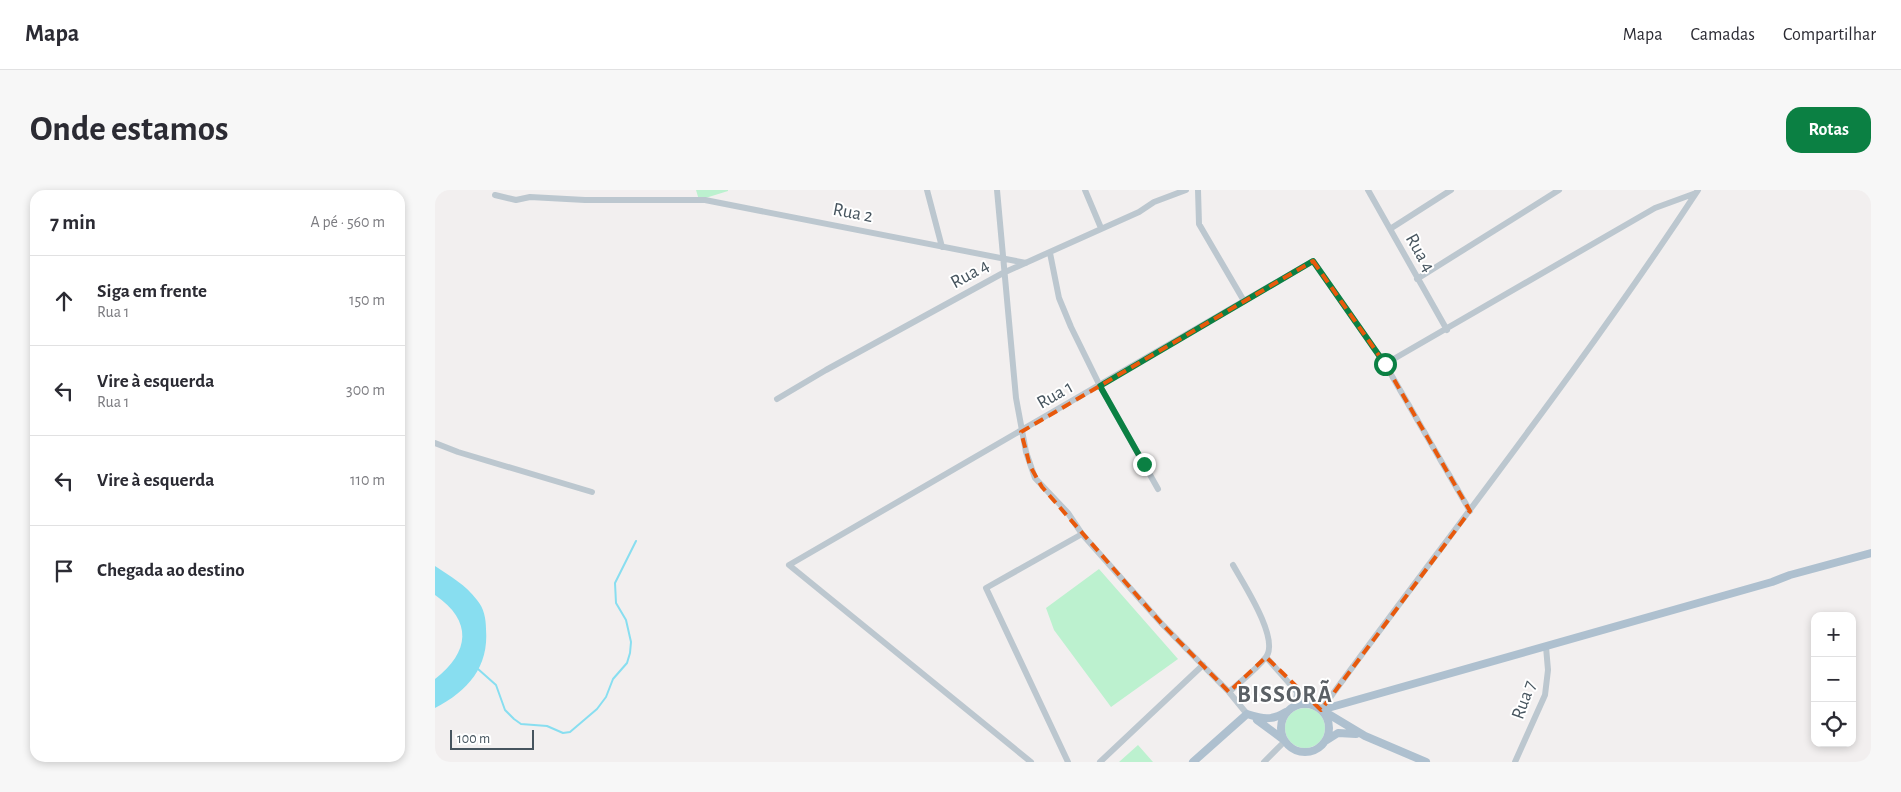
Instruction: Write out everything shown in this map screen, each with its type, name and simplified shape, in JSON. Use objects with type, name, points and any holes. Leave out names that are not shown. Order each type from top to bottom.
[{"type":"main road","points":[[1321,710],[1772,582],[1790,574],[1871,554]]},
{"type":"main road","points":[[1247,714],[1272,720],[1291,709],[1305,704],[1313,706],[1365,736],[1425,762]]},
{"type":"main road","points":[[1285,740],[1281,725],[1291,709]]},
{"type":"main road","points":[[1321,710],[1329,723],[1326,741]]},
{"type":"main road","points":[[1247,714],[1285,740],[1294,750],[1305,752],[1316,750],[1333,735],[1343,732],[1365,736]]},
{"type":"main road","points":[[1193,762],[1247,714]]},
{"type":"street","points":[[927,190],[942,247]]},
{"type":"street","points":[[997,190],[1003,273],[1021,432],[1035,478],[1068,513],[1082,534],[1162,624],[1229,692],[1247,714]]},
{"type":"street","points":[[1085,190],[1101,228]]},
{"type":"street","name":"Rua 4","points":[[777,399],[1003,273],[1139,212],[1154,202],[1186,190]]},
{"type":"street","points":[[1198,190],[1199,224],[1244,301]]},
{"type":"street","name":"Rua 4","points":[[1368,190],[1447,330]]},
{"type":"street","points":[[1390,229],[1451,190]]},
{"type":"street","points":[[1417,279],[1559,190]]},
{"type":"street","points":[[1385,364],[1447,330],[1655,208],[1697,192]]},
{"type":"street","points":[[1321,710],[1543,414],[1640,278],[1697,192]]},
{"type":"street","name":"Rua 2","points":[[495,195],[517,200],[530,197],[585,200],[705,200],[1026,263]]},
{"type":"street","points":[[1050,253],[1059,298],[1100,386],[1158,488]]},
{"type":"street","name":"Rua 1","points":[[1031,762],[789,565],[1313,261],[1385,364],[1470,511]]},
{"type":"street","points":[[435,443],[458,452],[592,492]]},
{"type":"street","points":[[1068,762],[986,588],[1082,534]]},
{"type":"street","points":[[1229,692],[1266,657],[1269,646],[1266,626],[1233,565]]},
{"type":"street","name":"Rua 7","points":[[1515,762],[1545,695],[1548,682],[1546,647]]},
{"type":"street","points":[[1266,657],[1297,692],[1313,706]]},
{"type":"street","points":[[1100,762],[1203,665]]},
{"type":"street","points":[[1291,709],[1296,700],[1297,692]]},
{"type":"street","points":[[1264,762],[1285,740]]},
{"type":"highlighted area","points":[[1313,261],[1385,364],[1470,511],[1321,710],[1266,657],[1229,692],[1162,624],[1042,487],[1030,466],[1021,432]]},
{"type":"green space","points":[[696,190],[728,190],[728,191],[699,200]]},
{"type":"green space","points":[[1099,569],[1178,659],[1111,707],[1054,630],[1046,608]]},
{"type":"green space","points":[[1305,708],[1319,714],[1325,728],[1319,742],[1305,748],[1291,742],[1285,728],[1291,714]]},
{"type":"green space","points":[[1138,745],[1153,762],[1119,762]]},
{"type":"water","points":[[435,566],[463,585],[479,603],[485,618],[486,643],[480,666],[474,676],[457,694],[435,708],[435,679],[447,669],[455,658],[462,637],[461,626],[456,615],[435,595]]},
{"type":"waterway","points":[[478,669],[496,685],[505,710],[521,724],[547,726],[563,733],[570,732],[597,709],[606,697],[613,679],[627,663],[631,642],[626,620],[616,603],[615,583],[636,541]]},
{"type":"district","name":"BISSORÃ","points":[[1285,695]]},
{"type":"route","points":[[1144,464],[1100,386],[1141,360],[1313,261],[1385,364]]}]
